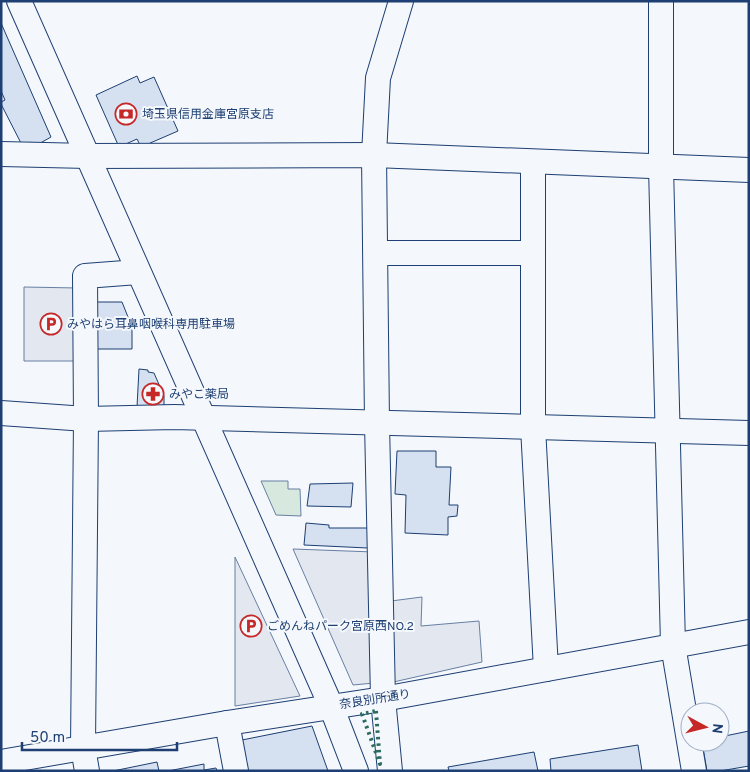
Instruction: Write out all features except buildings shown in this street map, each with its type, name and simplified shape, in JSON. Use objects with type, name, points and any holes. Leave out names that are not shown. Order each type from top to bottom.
[{"type":"street","points":[[18,1],[205,418],[331,706],[356,771]]},
{"type":"street","points":[[390,771],[383,699],[374,155],[378,78],[401,1]]},
{"type":"street","points":[[661,1],[661,167],[673,646],[694,771]]},
{"type":"street","points":[[1,154],[88,156],[374,155],[749,170]]},
{"type":"street","points":[[533,162],[533,427],[546,669]]},
{"type":"street","points":[[376,253],[533,253]]},
{"type":"street","points":[[87,771],[83,748],[86,419],[85,276],[138,272]]},
{"type":"street","points":[[1,413],[86,419],[174,417],[749,433]]},
{"type":"street","name":"奈良別所通り","points":[[1,762],[227,723],[383,699],[749,632]]},
{"type":"street","points":[[227,723],[236,771]]},
{"type":"shaded area","name":"みやはら耳鼻咽喉科専用駐車場","points":[[24,287],[78,288],[79,361],[24,361]]},
{"type":"shaded area","points":[[261,481],[288,481],[288,489],[300,489],[301,516],[276,515]]},
{"type":"shaded area","points":[[293,549],[374,552],[374,683],[353,685]]},
{"type":"shaded area","name":"ごめんねパーク宮原西NO.2","points":[[235,557],[300,696],[235,706]]},
{"type":"shaded area","points":[[422,597],[421,626],[479,621],[482,662],[389,683],[391,601]]},
{"type":"hedge","points":[[376,711],[380,764],[362,714],[376,711]]},
{"type":"place","name":"埼玉県信用金庫宮原支店","points":[[126,114]]},
{"type":"place","name":"みやはら耳鼻咽喉科専用駐車場","points":[[51,324]]},
{"type":"place","name":"みやこ薬局","points":[[153,394]]},
{"type":"place","name":"ごめんねパーク宮原西NO.2","points":[[251,626]]}]
